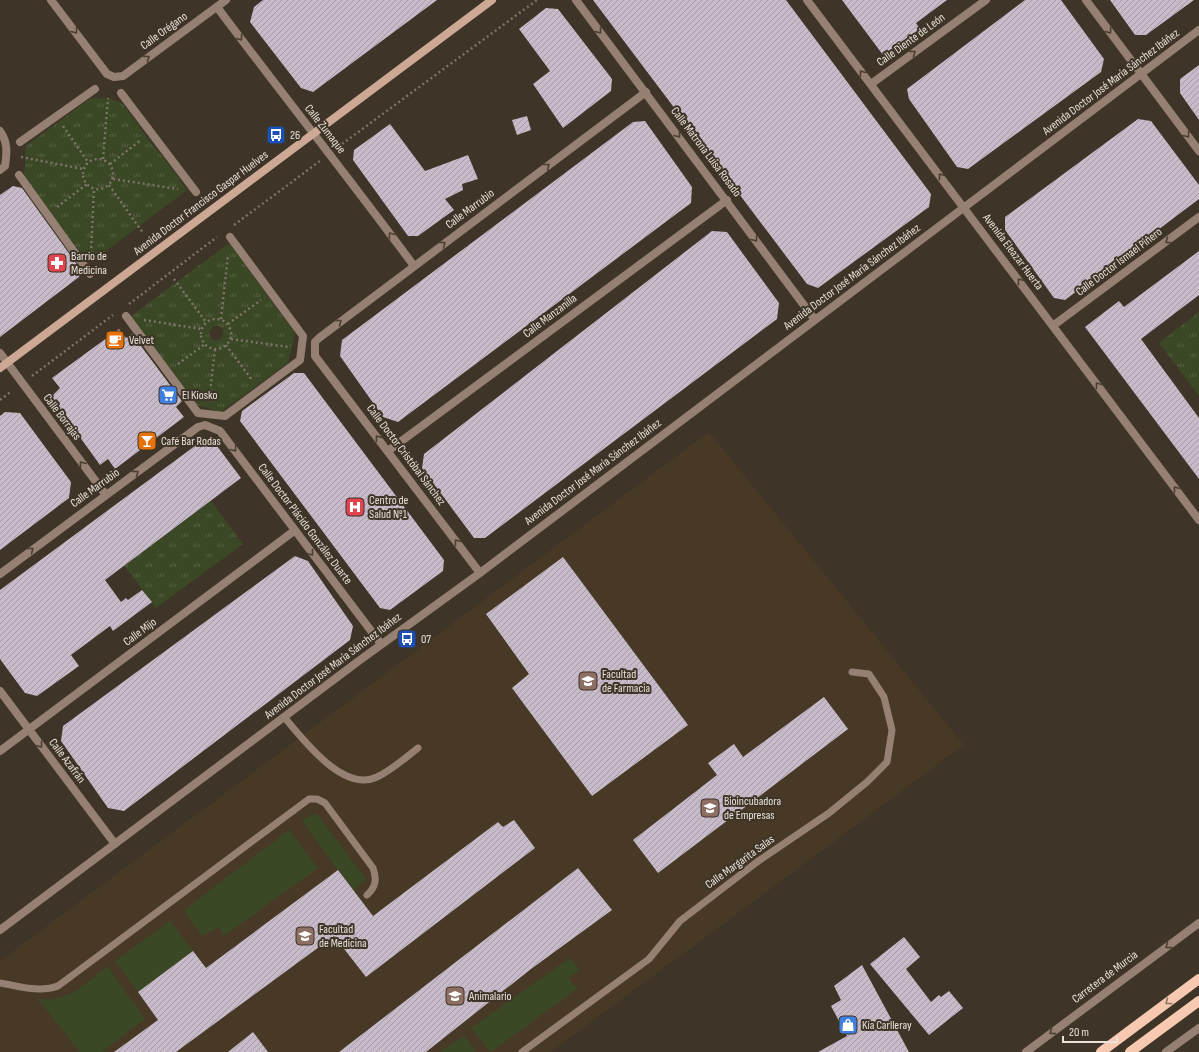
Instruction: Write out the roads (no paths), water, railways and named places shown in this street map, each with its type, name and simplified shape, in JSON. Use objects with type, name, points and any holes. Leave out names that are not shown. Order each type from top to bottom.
[{"type":"main road","points":[[1101,1052],[1199,979]]},
{"type":"main road","points":[[1130,1052],[1199,1001]]},
{"type":"street","name":"Calle Orégano","points":[[51,0],[107,74],[114,77],[123,76],[226,0]]},
{"type":"street","name":"Avenida Doctor Francisco Gaspar Huelves","points":[[0,368],[492,0]]},
{"type":"street","name":"Calle Matrona Luisa Rosado","points":[[576,0],[727,200],[815,320]]},
{"type":"street","name":"Avenida Eleazar Huerta","points":[[807,0],[1054,325],[1199,520]]},
{"type":"street","name":"Calle Diente de León","points":[[870,84],[986,0]]},
{"type":"street","points":[[1086,0],[1199,151]]},
{"type":"street","name":"Calle Zumaque","points":[[217,7],[313,134],[346,174],[414,266]]},
{"type":"street","name":"Avenida Doctor José María Sánchez Ibáñez","points":[[0,930],[381,644],[480,573],[1199,30]]},
{"type":"street","points":[[20,142],[95,89]]},
{"type":"street","name":"Calle Marrubio","points":[[314,350],[315,342],[319,338],[646,92]]},
{"type":"street","points":[[121,93],[196,192]]},
{"type":"street","points":[[0,131],[4,136],[8,150],[2,168]]},
{"type":"street","points":[[19,175],[90,274]]},
{"type":"street","name":"Calle Manzanilla","points":[[388,451],[727,200]]},
{"type":"street","name":"Calle Doctor Ismael Piñero","points":[[1054,325],[1199,218]]},
{"type":"street","points":[[126,316],[198,413],[225,416],[300,360],[304,336],[230,237]]},
{"type":"street","name":"Calle Doctor Cristóbal Sánchez","points":[[314,350],[315,356],[480,573]]},
{"type":"street","name":"Calle Borrajas","points":[[0,353],[106,495]]},
{"type":"street","name":"Calle Marrubio","points":[[0,574],[198,427],[205,425]]},
{"type":"street","name":"Calle Doctor Plácido González Duarte","points":[[205,425],[220,431],[294,531],[381,644]]},
{"type":"street","name":"Calle Mijo","points":[[0,751],[294,531]]},
{"type":"street","name":"Calle Azafrán","points":[[0,691],[115,844]]},
{"type":"street","name":"Carretera de Murcia","points":[[1026,1052],[1199,923]]},
{"type":"street","points":[[1166,1052],[1199,1028]]},
{"type":"lane","name":"Calle Margarita Salas","points":[[522,1052],[649,959],[680,921],[757,862],[829,813],[867,782],[887,762],[892,730],[884,697],[869,674],[852,672]]},
{"type":"lane","points":[[284,717],[320,756],[348,778],[361,780],[376,778],[418,748]]},
{"type":"lane","points":[[0,982],[38,990],[48,990],[58,986],[309,799],[317,799],[325,803],[373,868],[376,876],[375,883],[372,890],[367,895]]},
{"type":"place","name":"26","points":[[276,135]]},
{"type":"place","name":"Barrio de Medicina","points":[[57,263]]},
{"type":"place","name":"Velvet","points":[[115,340]]},
{"type":"place","name":"El Kiosko","points":[[168,395]]},
{"type":"place","name":"Café Bar Rodas","points":[[147,441]]},
{"type":"place","name":"Centro de Salud Nº1","points":[[355,507]]},
{"type":"place","name":"07","points":[[407,639]]},
{"type":"place","name":"Facultad de Farmacia","points":[[588,681]]},
{"type":"place","name":"Bioincubadora de Empresas","points":[[710,808]]},
{"type":"place","name":"Facultad de Medicina","points":[[305,936]]},
{"type":"place","name":"Animalario","points":[[455,996]]},
{"type":"place","name":"Kia Carlleray","points":[[848,1025]]}]
